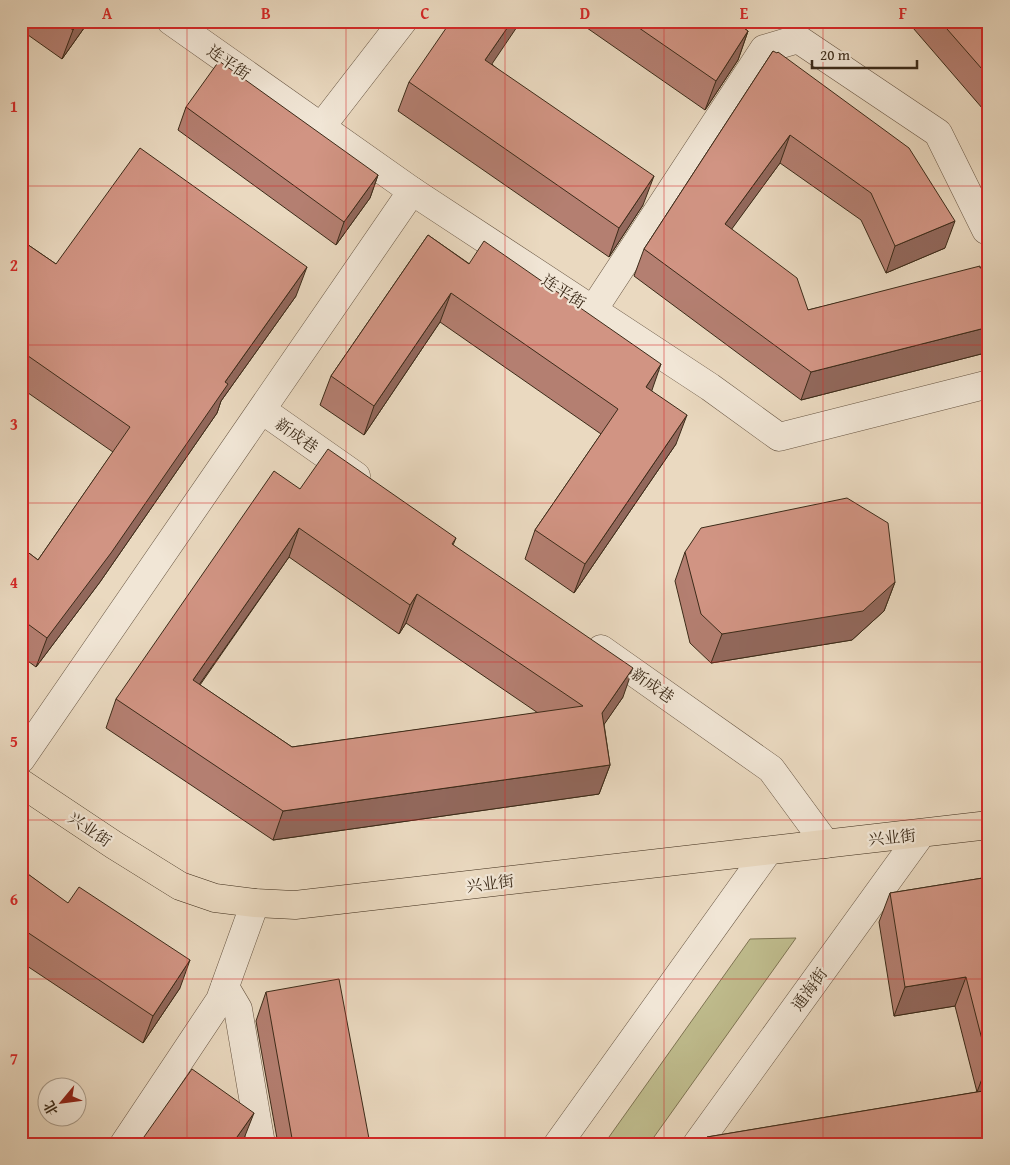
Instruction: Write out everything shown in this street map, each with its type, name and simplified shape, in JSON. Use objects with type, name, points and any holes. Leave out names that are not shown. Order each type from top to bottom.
[{"type":"main road","name":"兴业街","points":[[21,783],[180,886],[216,898],[255,903],[295,905],[989,825]]},
{"type":"street","name":"连平街","points":[[171,21],[412,192],[710,387],[779,437],[989,384]]},
{"type":"street","points":[[321,127],[404,21]]},
{"type":"street","points":[[593,310],[764,48],[798,39],[938,133],[986,230]]},
{"type":"street","points":[[21,759],[412,192]]},
{"type":"street","name":"新成巷","points":[[262,410],[375,490]]},
{"type":"street","name":"新成巷","points":[[585,638],[771,769],[826,844]]},
{"type":"street","name":"通海街","points":[[697,1144],[922,834]]},
{"type":"street","points":[[558,1144],[768,851]]},
{"type":"street","points":[[124,1144],[220,1000],[255,903]]},
{"type":"street","points":[[225,987],[238,1009],[261,1144]]},
{"type":"shaded area","points":[[796,938],[649,1144],[604,1144],[750,939]]},
{"type":"building","points":[[60,21],[79,21],[73,30]]},
{"type":"building","points":[[451,21],[512,21],[485,60],[654,176],[619,228],[409,82]]},
{"type":"building","points":[[629,21],[734,21],[748,31],[716,81]]},
{"type":"building","points":[[940,21],[989,21],[989,77]]},
{"type":"building","points":[[773,51],[778,52],[909,148],[955,221],[895,246],[871,193],[790,135],[725,224],[797,278],[808,310],[980,266],[980,268],[989,266],[989,327],[811,372],[644,249]]},
{"type":"building","points":[[219,61],[378,175],[344,222],[186,107]]},
{"type":"building","points":[[140,148],[307,267],[225,382],[228,384],[111,553],[47,638],[21,619],[21,547],[38,560],[130,427],[21,351],[21,240],[56,264]]},
{"type":"building","points":[[428,235],[469,264],[484,241],[661,364],[646,387],[687,415],[585,564],[535,530],[618,409],[451,293],[374,406],[331,376]]},
{"type":"building","points":[[328,449],[456,538],[452,544],[633,668],[602,713],[610,765],[283,811],[116,699],[274,471],[300,489]],"holes":[[[299,528],[410,605],[417,594],[583,706],[292,747],[193,680]]]},
{"type":"building","points":[[847,498],[888,523],[895,582],[863,611],[722,634],[701,614],[685,552],[701,528]]},
{"type":"building","points":[[21,869],[68,903],[79,887],[190,960],[153,1016],[21,928]]},
{"type":"building","points":[[989,877],[988,1063],[966,977],[905,987],[890,893]]},
{"type":"building","points":[[339,979],[370,1144],[293,1144],[266,992]]},
{"type":"building","points":[[21,1058],[27,1061],[21,1069]]},
{"type":"building","points":[[192,1069],[254,1113],[232,1144],[139,1144]]},
{"type":"building","points":[[989,1090],[989,1144],[708,1144],[707,1137]]}]
